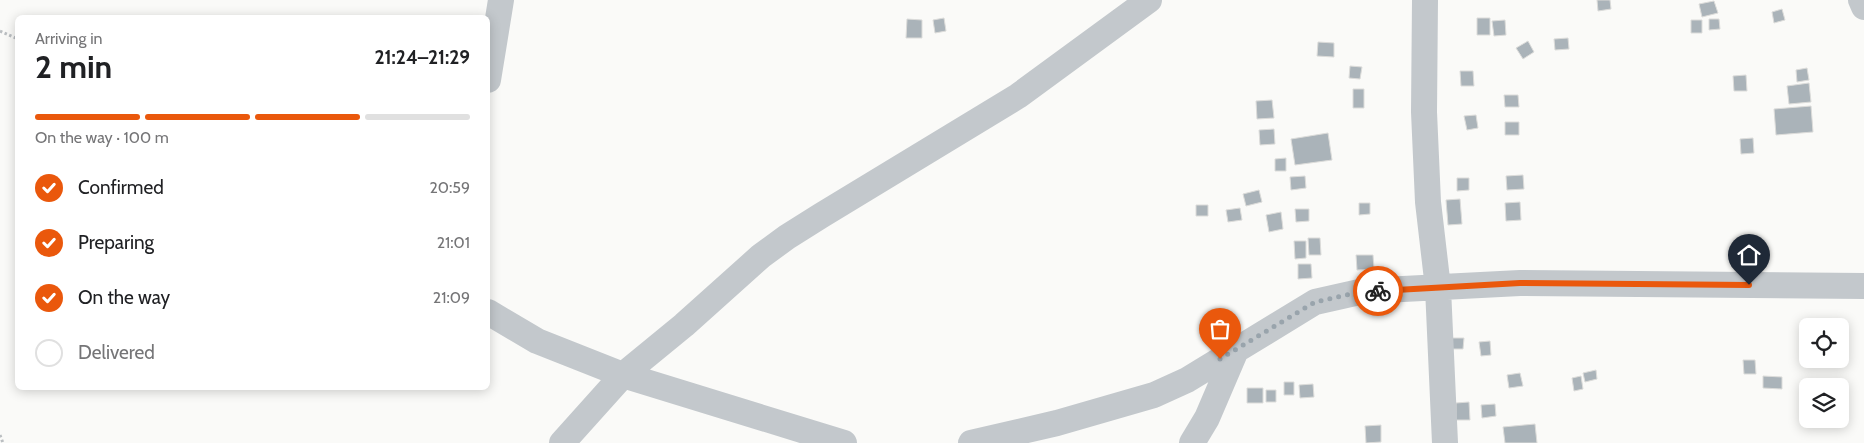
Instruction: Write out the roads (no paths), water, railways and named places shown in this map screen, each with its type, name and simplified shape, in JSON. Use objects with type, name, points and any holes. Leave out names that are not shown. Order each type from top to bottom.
[{"type":"street","points":[[490,68],[501,0]]},
{"type":"street","points":[[562,443],[623,375],[684,325],[762,256],[787,237],[1018,96],[1149,0]]},
{"type":"street","points":[[1425,0],[1424,112],[1428,202],[1438,288],[1445,443]]},
{"type":"street","points":[[1862,0],[1864,7]]},
{"type":"street","points":[[971,443],[1058,423],[1154,395],[1187,380],[1315,302],[1364,291],[1520,283],[1864,286]]},
{"type":"street","points":[[490,313],[538,340],[623,375],[844,443]]},
{"type":"street","points":[[1192,443],[1207,418],[1237,348]]}]
